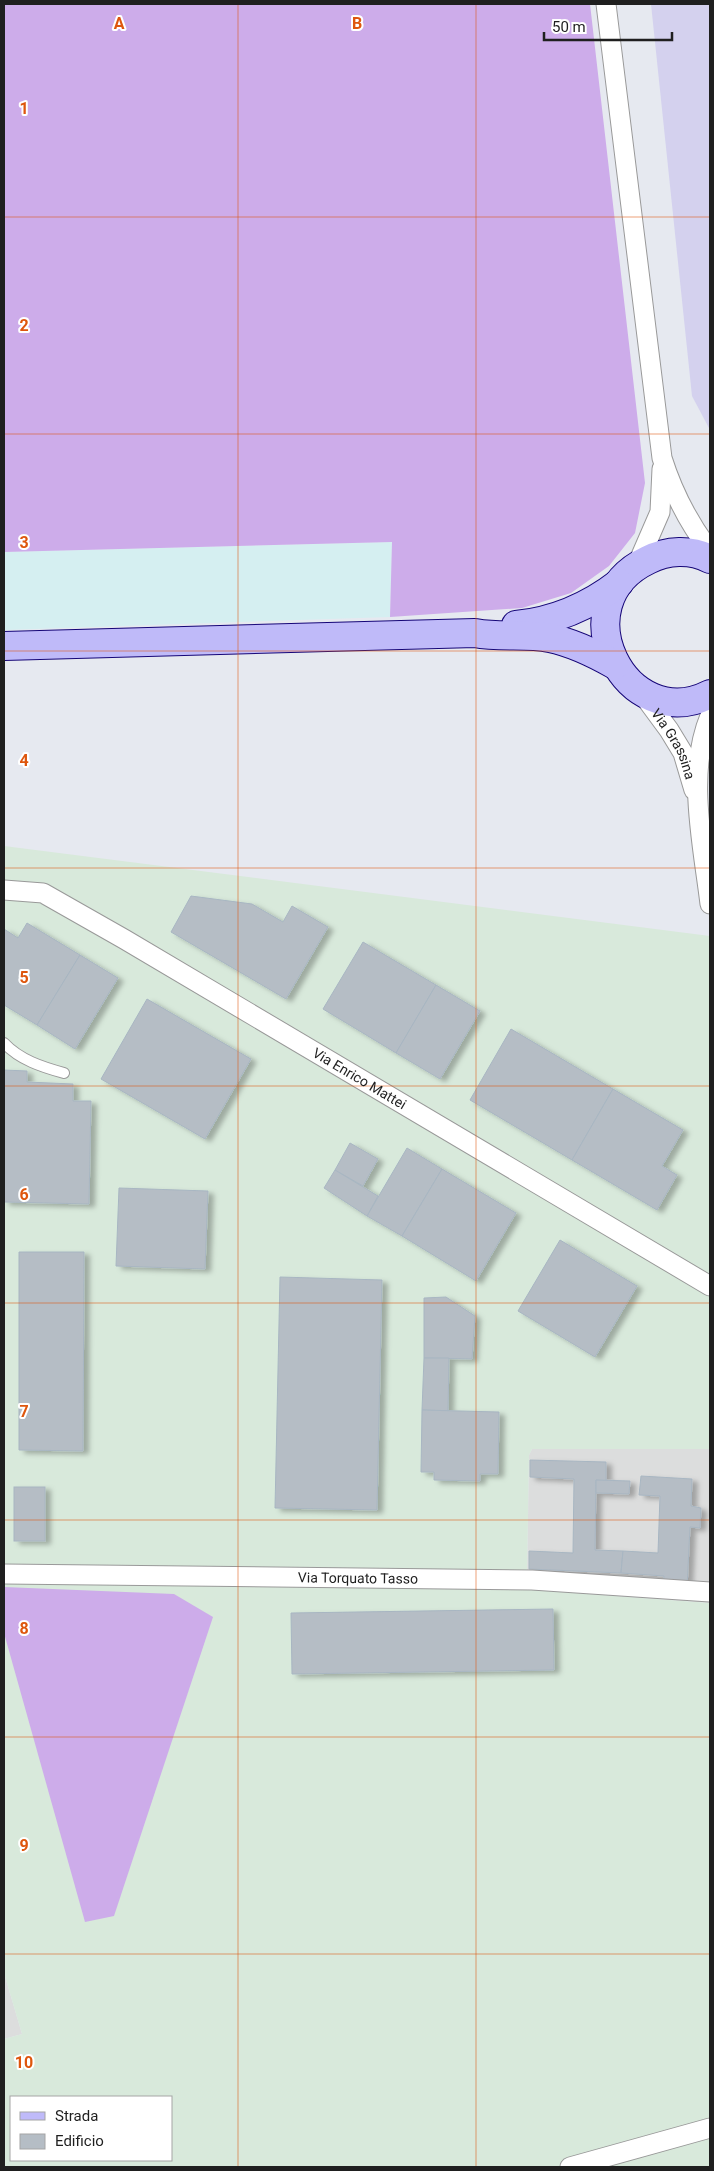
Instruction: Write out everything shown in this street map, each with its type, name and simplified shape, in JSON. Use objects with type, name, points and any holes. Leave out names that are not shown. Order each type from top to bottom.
[{"type":"main road","points":[[4,646],[475,633],[498,627],[530,624],[560,617],[599,598],[628,574],[656,556],[677,552],[691,553],[710,559]]},
{"type":"main road","points":[[628,574],[608,604],[605,619],[606,644],[615,665],[623,676],[639,690],[653,697],[669,701],[685,701],[702,698],[710,694]]},
{"type":"main road","points":[[475,633],[493,637],[548,637],[583,647],[615,665]]},
{"type":"street","points":[[606,4],[662,458],[660,512],[628,574]]},
{"type":"street","points":[[662,458],[676,498],[710,552]]},
{"type":"street","name":"Via Grassina","points":[[639,690],[670,730],[683,753],[699,804]]},
{"type":"street","name":"Via Grassina","points":[[710,716],[701,749],[699,804],[710,904]]},
{"type":"street","name":"Via Enrico Mattei","points":[[4,890],[43,893],[133,944],[710,1286]]},
{"type":"street","name":"Via Torquato Tasso","points":[[4,1574],[532,1580],[710,1592]]},
{"type":"street","points":[[570,2167],[710,2128]]},
{"type":"lane","points":[[4,1043],[10,1050],[34,1064],[64,1073]]},
{"type":"shaded area","points":[[4,4],[590,4],[645,483],[635,533],[609,566],[571,593],[522,608],[390,617],[392,542],[4,552]]},
{"type":"shaded area","points":[[651,4],[710,4],[710,430],[692,396]]},
{"type":"shaded area","points":[[392,542],[390,617],[4,630],[4,552]]},
{"type":"shaded area","points":[[4,846],[710,936],[710,1449],[532,1449],[529,1455],[527,1577],[534,1590],[710,1603],[710,2167],[4,2167],[4,2039],[22,2034],[4,1973]]},
{"type":"shaded area","points":[[532,1449],[710,1449],[710,1603],[534,1590],[527,1578],[529,1455]]},
{"type":"shaded area","points":[[4,1587],[174,1594],[213,1617],[114,1916],[85,1922],[4,1633]]},
{"type":"shaded area","points":[[4,1973],[22,2034],[4,2039]]},
{"type":"building","points":[[191,896],[252,904],[283,922],[292,906],[328,927],[286,999],[171,932]]},
{"type":"building","points":[[27,923],[80,955],[37,1025],[4,1005],[4,929],[18,938]]},
{"type":"building","points":[[363,942],[436,985],[396,1053],[323,1009]]},
{"type":"building","points":[[80,955],[118,978],[75,1049],[37,1025]]},
{"type":"building","points":[[436,985],[480,1011],[440,1079],[396,1053]]},
{"type":"building","points":[[147,999],[251,1059],[205,1139],[101,1079]]},
{"type":"building","points":[[511,1029],[613,1089],[572,1160],[470,1100]]},
{"type":"building","points":[[4,1070],[27,1071],[27,1082],[73,1084],[73,1101],[91,1101],[89,1204],[4,1202]]},
{"type":"building","points":[[613,1089],[683,1130],[662,1166],[677,1175],[657,1210],[572,1160]]},
{"type":"building","points":[[350,1143],[378,1159],[363,1186],[335,1170]]},
{"type":"building","points":[[407,1148],[442,1169],[402,1236],[367,1216]]},
{"type":"building","points":[[442,1169],[516,1213],[476,1281],[402,1236]]},
{"type":"building","points":[[335,1170],[378,1196],[367,1216],[324,1188]]},
{"type":"building","points":[[119,1188],[208,1191],[205,1269],[116,1266]]},
{"type":"building","points":[[560,1240],[637,1286],[595,1357],[518,1311]]},
{"type":"building","points":[[19,1252],[84,1252],[83,1451],[19,1450]]},
{"type":"building","points":[[280,1277],[382,1280],[377,1510],[275,1508]]},
{"type":"building","points":[[446,1297],[475,1316],[472,1359],[424,1358],[424,1298]]},
{"type":"building","points":[[424,1358],[449,1358],[448,1411],[422,1410]]},
{"type":"building","points":[[422,1410],[499,1412],[498,1474],[480,1474],[480,1481],[434,1480],[434,1472],[421,1472]]},
{"type":"building","points":[[530,1460],[606,1462],[606,1481],[596,1480],[595,1550],[623,1551],[621,1573],[529,1569],[529,1551],[573,1553],[574,1479],[530,1477]]},
{"type":"building","points":[[641,1476],[692,1479],[691,1506],[701,1508],[700,1528],[690,1527],[687,1588],[663,1585],[664,1576],[621,1573],[623,1551],[658,1553],[660,1496],[639,1495]]},
{"type":"building","points":[[596,1480],[630,1481],[629,1494],[596,1493]]},
{"type":"building","points":[[14,1487],[45,1487],[45,1541],[14,1541]]},
{"type":"building","points":[[553,1609],[554,1670],[292,1674],[291,1613]]}]
